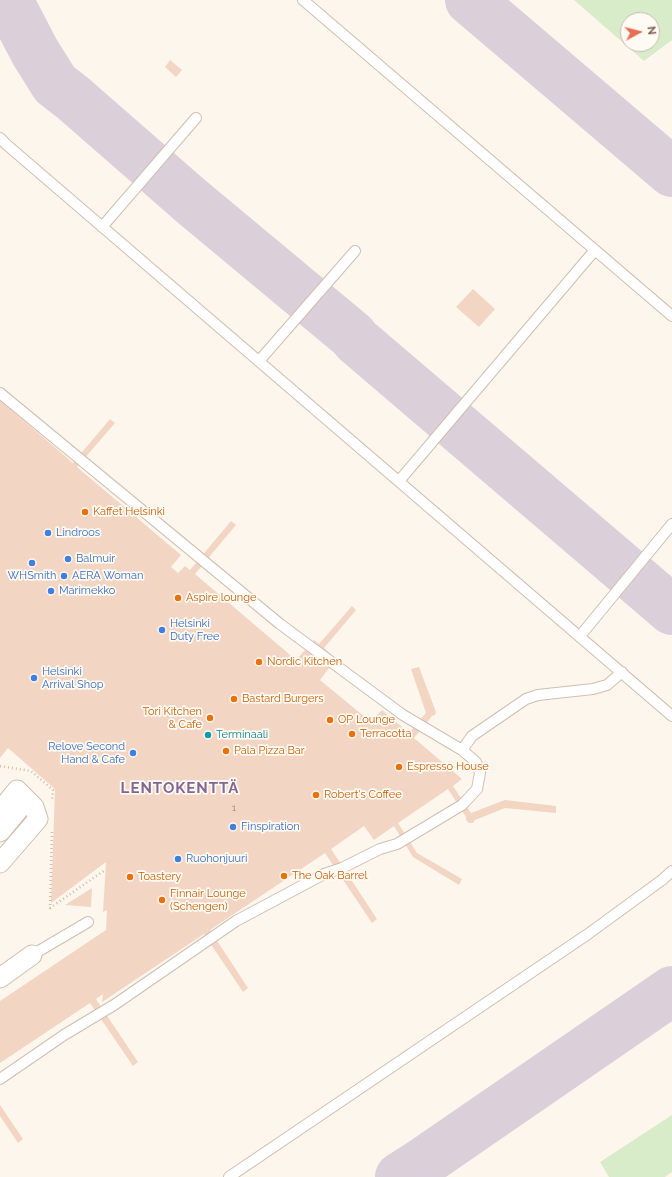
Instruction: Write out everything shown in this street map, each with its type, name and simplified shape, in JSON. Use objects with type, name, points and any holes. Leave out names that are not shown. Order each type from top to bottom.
[{"type":"street","points":[[0,811],[17,790],[38,804]]},
{"type":"street","points":[[0,832],[38,804]]},
{"type":"street","points":[[0,848],[38,804]]},
{"type":"street","points":[[0,864],[38,819],[38,804]]},
{"type":"street","points":[[0,978],[32,955]]},
{"type":"lane","points":[[303,0],[672,316]]},
{"type":"lane","points":[[102,227],[196,118]]},
{"type":"lane","points":[[0,138],[7,146],[672,716]]},
{"type":"lane","points":[[399,481],[595,250]]},
{"type":"lane","points":[[259,362],[355,252]]},
{"type":"lane","points":[[0,393],[280,624],[403,715],[462,750],[476,762],[480,773],[477,789],[462,805],[397,844],[380,849],[342,868],[324,874],[236,921],[0,1079]]},
{"type":"lane","points":[[580,636],[672,524]]},
{"type":"lane","points":[[462,750],[472,736],[526,699],[538,695],[593,689],[607,685],[622,672]]},
{"type":"lane","points":[[229,1177],[588,934],[672,871]]},
{"type":"lane","points":[[32,955],[88,922]]},
{"type":"path","points":[[0,766],[31,771],[52,790],[38,804]]},
{"type":"path","points":[[52,829],[50,908],[106,870]]},
{"type":"green space","points":[[574,0],[672,0],[672,40],[660,49],[660,12],[620,12],[620,40]]},
{"type":"green space","points":[[634,52],[656,52],[644,61]]},
{"type":"green space","points":[[672,1115],[672,1172],[665,1177],[609,1177],[600,1162]]},
{"type":"building","points":[[170,60],[182,70],[176,77],[165,67]]},
{"type":"building","points":[[473,289],[495,309],[479,327],[456,307]]},
{"type":"building","name":"Terminaali","points":[[0,400],[73,463],[110,419],[115,423],[77,467],[181,555],[171,567],[178,573],[185,566],[190,570],[231,521],[236,525],[195,574],[296,660],[314,640],[319,644],[352,606],[356,610],[324,648],[336,659],[320,680],[371,722],[382,710],[409,733],[426,713],[411,669],[419,667],[436,712],[414,738],[462,779],[453,786],[471,813],[505,800],[556,806],[556,813],[505,808],[475,820],[473,823],[469,823],[448,789],[398,823],[417,853],[462,879],[459,885],[413,857],[394,826],[374,840],[364,826],[331,849],[377,919],[372,923],[325,853],[210,930],[248,988],[243,992],[204,934],[102,1002],[103,994],[96,999],[138,1062],[133,1066],[90,1003],[0,1063],[0,1001],[106,930],[107,910],[103,912],[106,862],[51,903],[55,789],[8,748],[0,758]]},
{"type":"building","points":[[92,888],[91,907],[65,905]]},
{"type":"building","points":[[0,1105],[23,1139],[18,1143],[0,1116]]},
{"type":"taxiway","points":[[10,0],[12,8],[35,52],[55,84],[191,201],[352,335],[357,341],[672,610]]},
{"type":"taxiway","points":[[470,0],[672,172]]},
{"type":"taxiway","points":[[400,1177],[672,991]]},
{"type":"place","name":"Kaffet Helsinki","points":[[85,512]]},
{"type":"place","name":"Lindroos","points":[[48,533]]},
{"type":"place","name":"Balmuir","points":[[68,559]]},
{"type":"place","name":"WHSmith","points":[[32,563]]},
{"type":"place","name":"AERA Woman","points":[[64,576]]},
{"type":"place","name":"Marimekko","points":[[51,591]]},
{"type":"place","name":"Aspire lounge","points":[[178,598]]},
{"type":"place","name":"Helsinki Duty Free","points":[[162,630]]},
{"type":"place","name":"Nordic Kitchen","points":[[259,662]]},
{"type":"place","name":"Helsinki Arrival Shop","points":[[34,678]]},
{"type":"place","name":"Bastard Burgers","points":[[234,699]]},
{"type":"place","name":"Tori Kitchen & Cafe","points":[[210,718]]},
{"type":"place","name":"OP Lounge","points":[[330,720]]},
{"type":"place","name":"Terracotta","points":[[352,734]]},
{"type":"place","name":"Terminaali","points":[[208,735]]},
{"type":"place","name":"Pala Pizza Bar","points":[[226,751]]},
{"type":"place","name":"Relove Second Hand & Cafe","points":[[133,753]]},
{"type":"place","name":"Espresso House","points":[[399,767]]},
{"type":"place","name":"Robert's Coffee","points":[[316,795]]},
{"type":"place","name":"Finspiration","points":[[233,827]]},
{"type":"place","name":"Ruohonjuuri","points":[[178,859]]},
{"type":"place","name":"The Oak Barrel","points":[[284,876]]},
{"type":"place","name":"Toastery","points":[[130,877]]},
{"type":"place","name":"Finnair Lounge (Schengen)","points":[[162,900]]},
{"type":"district","name":"LENTOKENTTÄ","points":[[180,788]]}]
